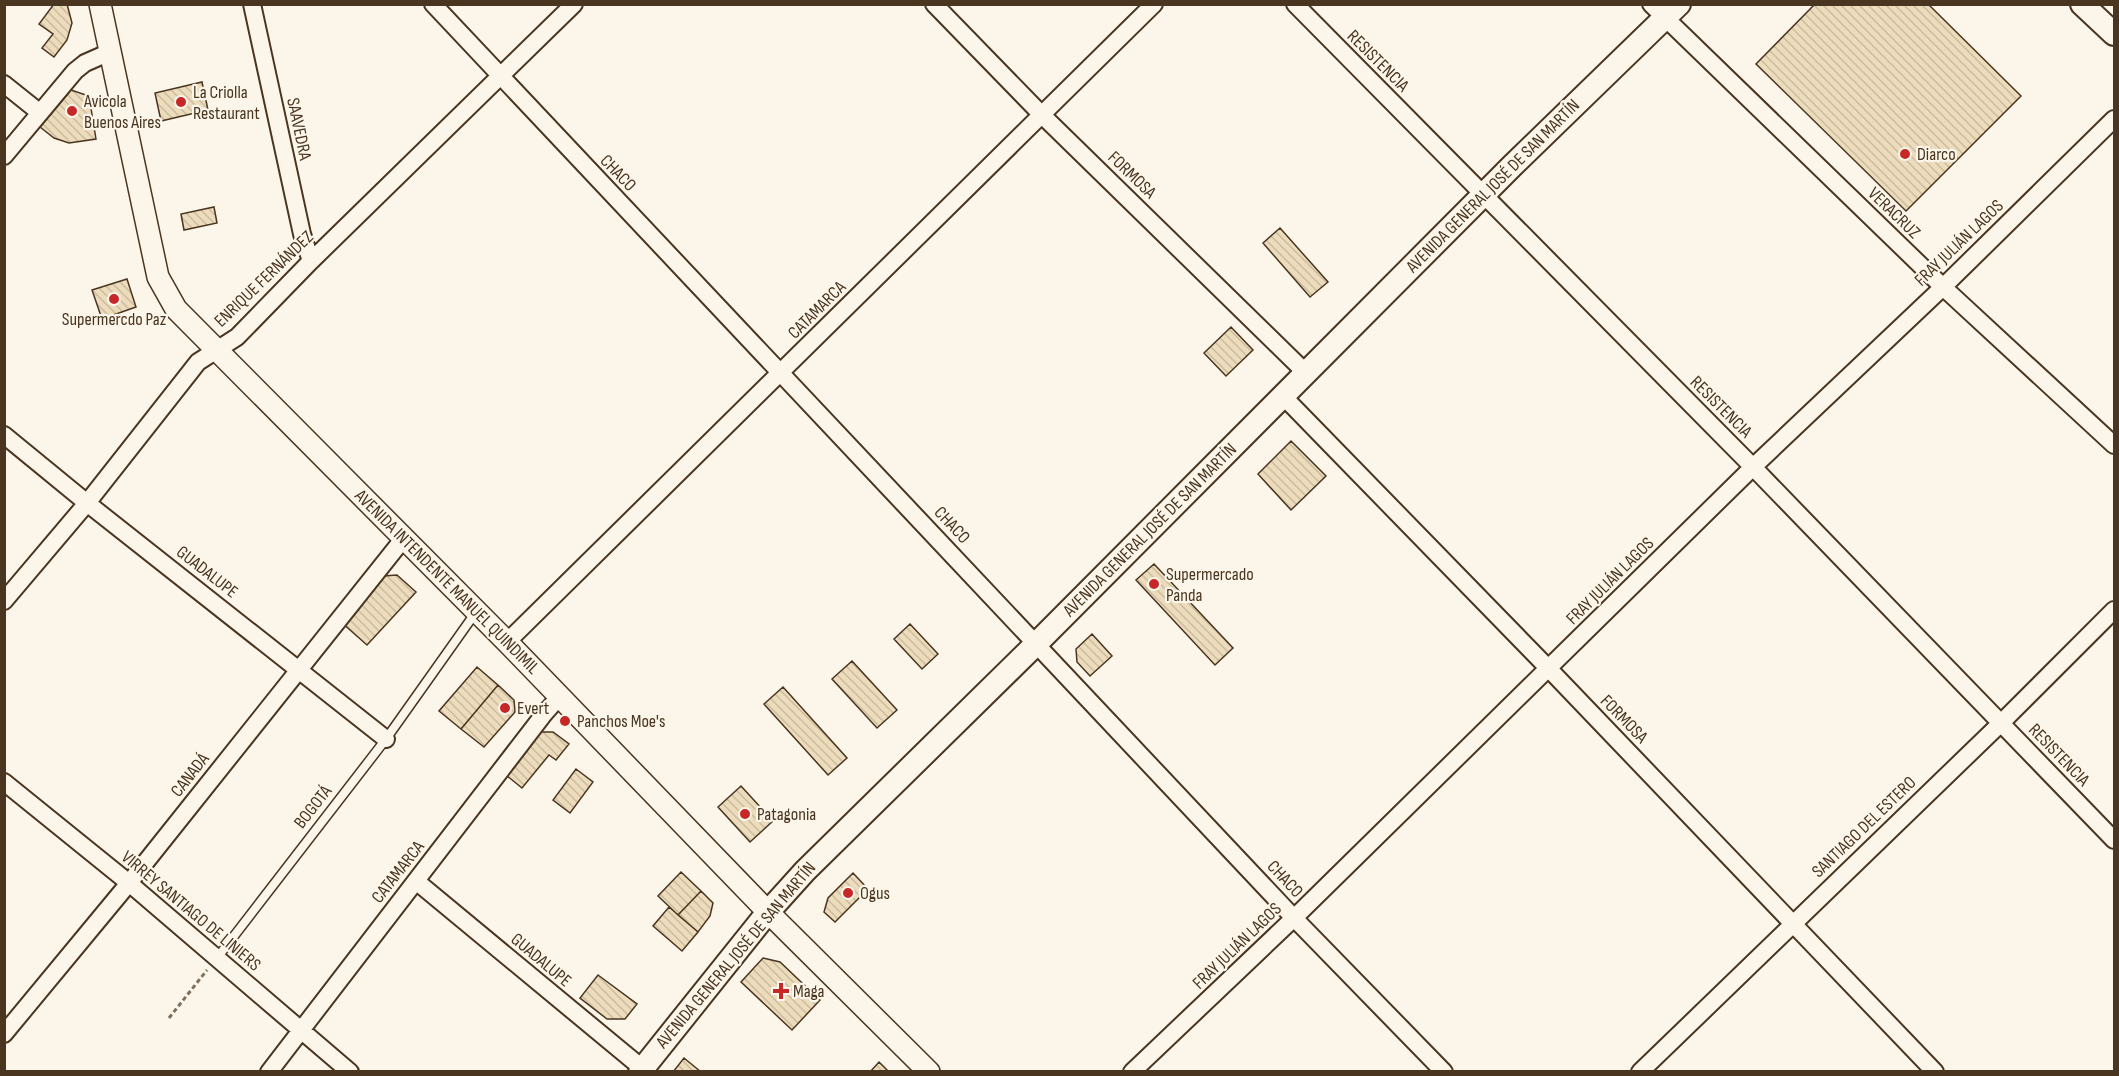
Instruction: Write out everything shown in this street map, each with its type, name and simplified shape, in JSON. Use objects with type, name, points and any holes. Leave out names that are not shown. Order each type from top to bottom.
[{"type":"main road","points":[[2082,4],[2115,34]]},
{"type":"main road","name":"AVENIDA GENERAL JOSÉ DE SAN MARTÍN","points":[[641,1070],[768,912],[805,871],[1036,644],[1484,195],[1665,9]]},
{"type":"street","name":"AVENIDA INTENDENTE MANUEL QUINDIMIL","points":[[100,4],[158,277],[176,309],[477,611],[768,912],[929,1071]]},
{"type":"street","name":"SAAVEDRA","points":[[252,4],[302,234],[311,261]]},
{"type":"street","name":"CHACO","points":[[433,4],[1294,918],[1444,1071]]},
{"type":"street","name":"ENRIQUE FERNÁNDEZ","points":[[4,601],[87,503],[198,362],[237,337],[311,261],[574,4]]},
{"type":"street","name":"FORMOSA","points":[[934,4],[1041,114],[1305,372]]},
{"type":"street","name":"CATAMARCA","points":[[507,642],[1154,4]]},
{"type":"street","name":"RESISTENCIA","points":[[1295,4],[1753,467],[2115,840]]},
{"type":"street","name":"VERACRUZ","points":[[1665,9],[1943,287],[2115,445]]},
{"type":"street","points":[[4,156],[39,112],[84,63],[110,52]]},
{"type":"street","points":[[4,84],[39,112]]},
{"type":"street","name":"FRAY JULIÁN LAGOS","points":[[1132,1071],[1294,918],[1753,467],[1943,287],[2115,119]]},
{"type":"street","name":"FORMOSA","points":[[1282,395],[1935,1071]]},
{"type":"street","name":"GUADALUPE","points":[[4,435],[386,739]]},
{"type":"street","name":"CANADÁ","points":[[4,1034],[129,883],[404,538]]},
{"type":"street","name":"SANTIAGO DEL ESTERO","points":[[1640,1071],[2115,610]]},
{"type":"street","name":"CATAMARCA","points":[[269,1071],[559,697]]},
{"type":"street","name":"VIRREY SANTIAGO DE LINIERS","points":[[4,782],[129,883],[350,1071]]},
{"type":"street","name":"GUADALUPE","points":[[416,881],[641,1070]]},
{"type":"lane","name":"BOGOTÁ","points":[[217,958],[386,739],[477,611]]},
{"type":"path","points":[[169,1018],[217,958]]},
{"type":"building","points":[[54,4],[67,4],[72,23],[67,40],[54,57],[42,48],[53,34],[39,24]]},
{"type":"building","name":"Diarco","points":[[1815,4],[1928,4],[2021,96],[1906,211],[1756,64]]},
{"type":"building","name":"La Criolla Restaurant","points":[[202,82],[208,110],[161,121],[155,93]]},
{"type":"building","name":"Avicola Buenos Aires","points":[[71,90],[89,96],[96,139],[69,143],[54,138],[40,127]]},
{"type":"building","points":[[214,207],[217,223],[184,230],[181,214]]},
{"type":"building","points":[[1280,228],[1328,282],[1310,297],[1263,243]]},
{"type":"building","name":"Supermercdo Paz","points":[[127,279],[136,307],[102,319],[92,290]]},
{"type":"building","points":[[1231,327],[1253,350],[1226,376],[1204,353]]},
{"type":"building","points":[[1291,441],[1326,476],[1291,510],[1258,474]]},
{"type":"building","points":[[1154,564],[1233,648],[1215,665],[1136,580]]},
{"type":"building","points":[[397,575],[416,592],[367,645],[341,622],[383,576]]},
{"type":"building","points":[[910,624],[938,654],[922,669],[894,639]]},
{"type":"building","points":[[1092,634],[1112,656],[1090,676],[1077,662],[1076,649]]},
{"type":"building","points":[[852,661],[897,710],[877,728],[832,679]]},
{"type":"building","points":[[477,667],[498,685],[461,729],[439,711]]},
{"type":"building","points":[[498,685],[514,700],[515,712],[484,747],[461,729]]},
{"type":"building","points":[[783,687],[847,758],[828,775],[764,704]]},
{"type":"building","points":[[541,732],[553,732],[569,744],[556,760],[549,755],[522,788],[506,775]]},
{"type":"building","points":[[576,769],[593,782],[570,813],[553,800]]},
{"type":"building","name":"Patagonia","points":[[741,786],[773,821],[750,842],[718,807]]},
{"type":"building","points":[[681,872],[701,891],[678,915],[658,896]]},
{"type":"building","name":"Ogus","points":[[853,873],[868,889],[835,922],[824,912],[828,898]]},
{"type":"building","points":[[701,891],[713,903],[710,916],[698,932],[678,915]]},
{"type":"building","points":[[669,907],[698,932],[682,951],[653,926]]},
{"type":"building","name":"Maga","points":[[763,958],[780,962],[820,1000],[792,1030],[741,982]]},
{"type":"building","points":[[598,975],[637,1004],[625,1019],[607,1019],[580,998]]},
{"type":"building","points":[[684,1058],[701,1072],[673,1072]]},
{"type":"building","points":[[879,1062],[889,1072],[870,1072]]},
{"type":"place","name":"La Criolla Restaurant","points":[[181,102]]},
{"type":"place","name":"Avicola Buenos Aires","points":[[72,111]]},
{"type":"place","name":"Diarco","points":[[1905,154]]},
{"type":"place","name":"Supermercdo Paz","points":[[114,299]]},
{"type":"place","name":"Supermercado Panda","points":[[1154,584]]},
{"type":"place","name":"Evert","points":[[505,708]]},
{"type":"place","name":"Panchos Moe's","points":[[565,721]]},
{"type":"place","name":"Patagonia","points":[[745,814]]},
{"type":"place","name":"Ogus","points":[[848,893]]},
{"type":"place","name":"Maga","points":[[781,991]]}]
